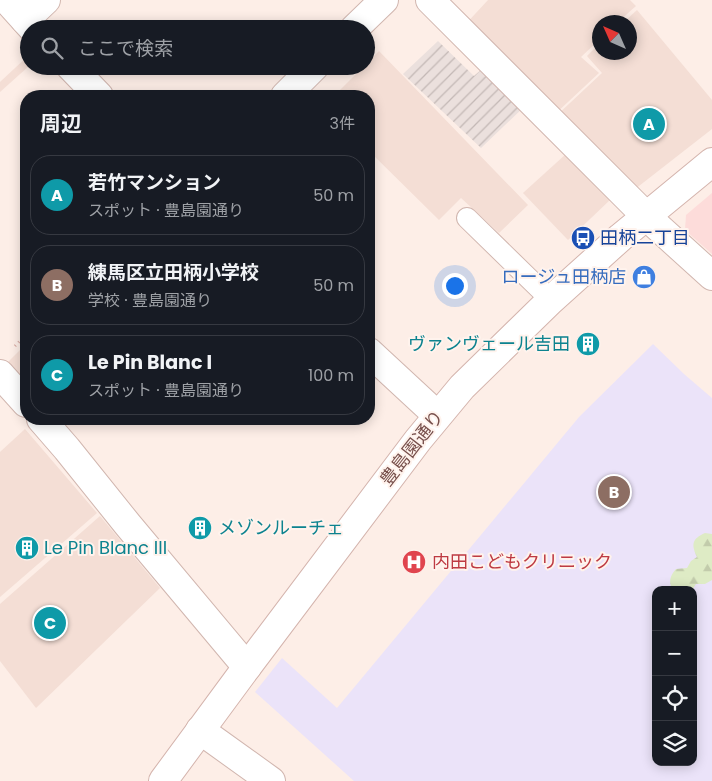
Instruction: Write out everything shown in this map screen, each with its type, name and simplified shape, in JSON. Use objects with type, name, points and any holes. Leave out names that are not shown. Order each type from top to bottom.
[{"type":"street","points":[[22,16],[46,0]]},
{"type":"street","points":[[363,20],[384,0]]},
{"type":"street","points":[[430,0],[647,217],[712,276]]},
{"type":"street","points":[[79,75],[93,90]]},
{"type":"street","points":[[290,90],[306,75]]},
{"type":"street","name":"豊島園通り","points":[[162,781],[412,447],[462,387],[551,300],[620,238],[712,162]]},
{"type":"street","points":[[375,357],[438,415]]},
{"type":"street","points":[[0,374],[20,396]]},
{"type":"street","points":[[46,425],[247,667]]},
{"type":"street","points":[[200,730],[271,781]]},
{"type":"lane","points":[[466,218],[551,300]]},
{"type":"shaded area","points":[[488,0],[630,0],[636,6],[626,15],[592,15],[592,47],[581,57],[599,73],[553,116],[462,28]]},
{"type":"shaded area","points":[[637,10],[712,100],[712,129],[630,193],[555,117],[602,73],[587,56],[592,51],[592,60],[637,60],[637,15],[632,15]]},
{"type":"shaded area","points":[[438,41],[474,76],[482,69],[524,107],[481,148],[403,74]]},
{"type":"shaded area","points":[[379,51],[528,205],[499,233],[461,198],[439,220],[375,157],[375,90],[340,90],[355,75],[375,75],[375,55]]},
{"type":"shaded area","points":[[20,63],[20,74],[0,92],[0,82]]},
{"type":"shaded area","points":[[566,154],[611,199],[568,240],[523,193]]},
{"type":"shaded area","points":[[712,193],[712,254],[685,230],[686,215]]},
{"type":"shaded area","points":[[653,344],[712,398],[712,781],[354,781],[255,692],[282,658],[337,708],[579,417]]},
{"type":"shaded area","points":[[20,350],[20,381],[5,365]]},
{"type":"shaded area","points":[[25,429],[97,513],[0,597],[0,452]]},
{"type":"shaded area","points":[[100,516],[160,588],[36,708],[0,661],[0,604]]},
{"type":"green space","points":[[705,533],[712,534],[712,580],[695,586],[671,586],[670,579],[676,569],[687,568],[691,561],[697,557],[693,545],[697,537]]},
{"type":"place","name":"若竹マンション","points":[[649,124]]},
{"type":"place","name":"田柄二丁目","points":[[583,238]]},
{"type":"place","name":"ロージュ田柄店","points":[[644,277]]},
{"type":"place","name":"ヴァンヴェール吉田","points":[[588,344]]},
{"type":"place","name":"練馬区立田柄小学校","points":[[614,492]]},
{"type":"place","name":"メゾンルーチェ","points":[[200,528]]},
{"type":"place","name":"Le Pin Blanc III","points":[[27,548]]},
{"type":"place","name":"内田こどもクリニック","points":[[414,562]]},
{"type":"place","name":"Le Pin Blanc I","points":[[50,623]]}]
